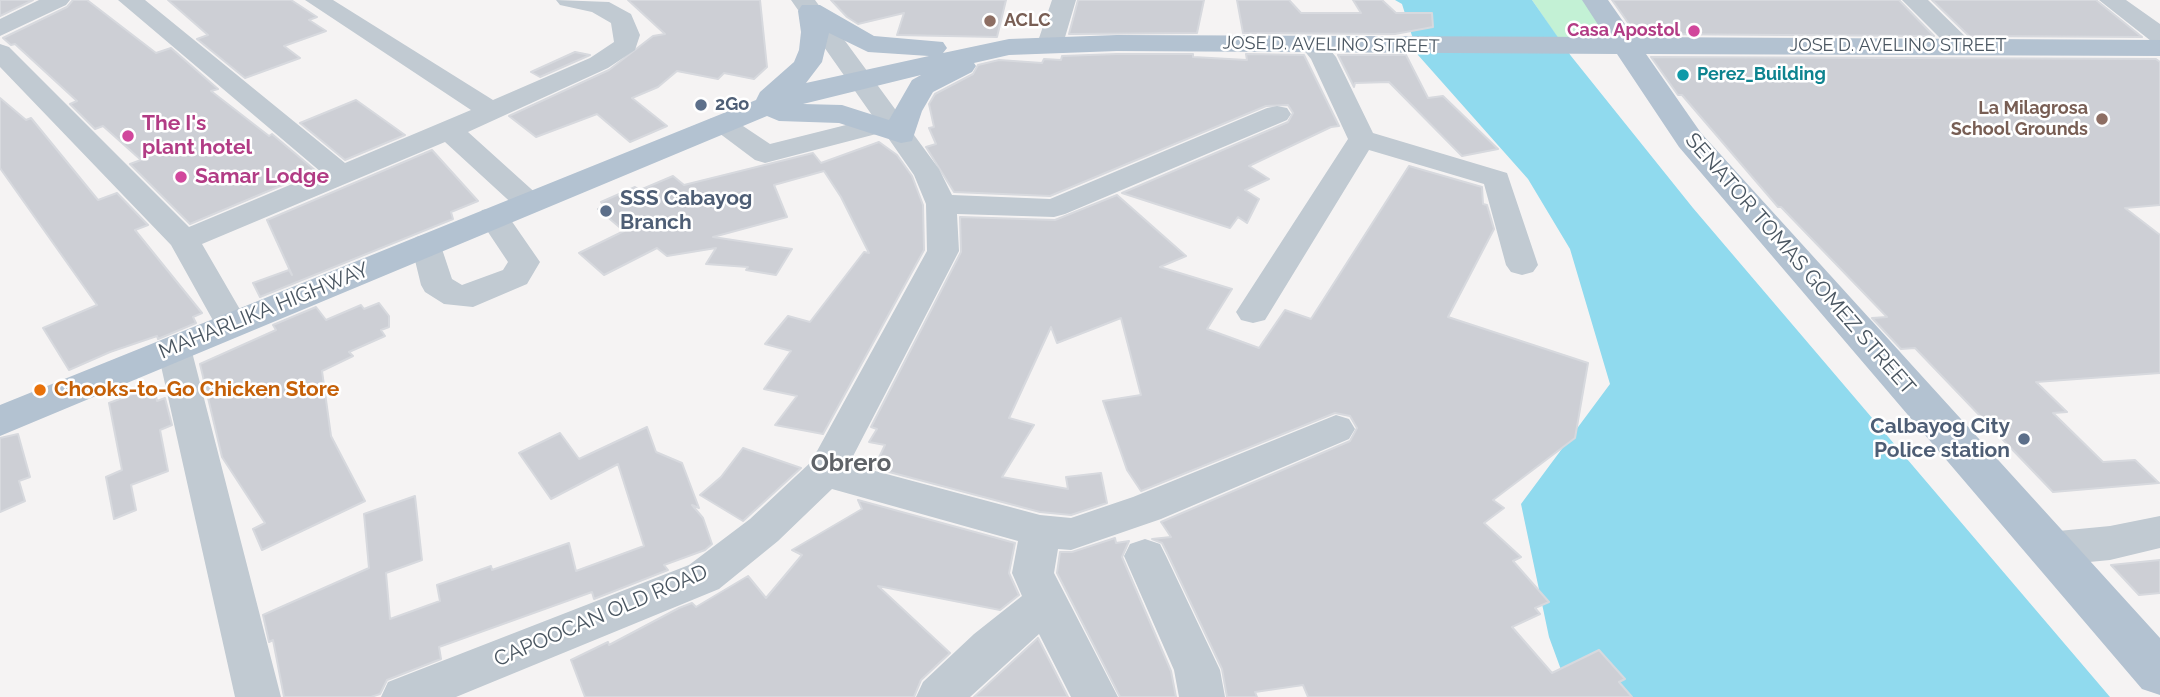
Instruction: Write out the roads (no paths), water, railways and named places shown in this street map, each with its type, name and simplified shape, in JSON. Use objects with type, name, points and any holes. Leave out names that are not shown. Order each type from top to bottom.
[{"type":"main road","name":"SENATOR TOMAS GOMEZ STREET","points":[[1595,0],[1690,140],[2160,673]]},
{"type":"main road","points":[[807,6],[855,38],[881,46],[1009,47]]},
{"type":"main road","points":[[732,119],[779,92],[800,74],[813,50],[807,6]]},
{"type":"main road","name":"JOSE D. AVELINO STREET","points":[[529,203],[732,119],[815,90],[1009,47],[1050,44],[1312,44],[2160,48]]},
{"type":"main road","points":[[732,119],[820,111],[890,130],[922,86],[932,79],[1009,47]]},
{"type":"main road","name":"MAHARLIKA HIGHWAY","points":[[0,421],[529,203]]},
{"type":"street","points":[[0,29],[58,0]]},
{"type":"street","points":[[130,0],[341,174]]},
{"type":"street","points":[[317,0],[489,110]]},
{"type":"street","points":[[184,240],[449,130],[599,63],[626,45],[628,35],[622,19],[600,7],[568,0]]},
{"type":"street","points":[[1050,44],[1064,0]]},
{"type":"street","points":[[1914,0],[1961,45]]},
{"type":"street","points":[[2111,0],[2160,36]]},
{"type":"street","name":"CAPOOCAN OLD ROAD","points":[[404,697],[704,577],[764,530],[825,472],[943,251],[940,204],[929,175],[890,130],[859,79],[807,6]]},
{"type":"street","points":[[1312,44],[1323,57],[1362,139],[1497,179],[1522,265]]},
{"type":"street","points":[[0,52],[184,240],[232,325]]},
{"type":"street","points":[[940,204],[1054,208],[1277,114]]},
{"type":"street","points":[[732,119],[765,154],[890,130]]},
{"type":"street","points":[[449,130],[529,203]]},
{"type":"street","points":[[1253,312],[1362,139]]},
{"type":"street","points":[[427,244],[437,285],[456,296],[473,296],[515,277],[524,262],[493,217]]},
{"type":"street","points":[[174,348],[258,697]]},
{"type":"street","points":[[825,472],[1040,531],[1071,534],[1134,512],[1336,429]]},
{"type":"street","points":[[1040,531],[1033,573],[1045,603],[1095,697]]},
{"type":"street","points":[[2048,549],[2110,543],[2160,532]]},
{"type":"street","points":[[1145,556],[1198,670],[1202,697]]},
{"type":"street","points":[[939,697],[990,648],[1045,603]]},
{"type":"water","points":[[1395,0],[1532,0],[1571,56],[1693,208],[2110,697],[1571,697],[1549,637],[1521,504],[1610,384],[1570,249],[1528,179],[1418,55],[1402,4]]},
{"type":"place","name":"ACLC","points":[[990,21]]},
{"type":"place","name":"Casa Apostol","points":[[1694,31]]},
{"type":"place","name":"Perez_Building","points":[[1683,75]]},
{"type":"place","name":"2Go","points":[[701,105]]},
{"type":"place","name":"La Milagrosa School Grounds","points":[[2102,119]]},
{"type":"place","name":"The I's plant hotel","points":[[128,136]]},
{"type":"place","name":"Samar Lodge","points":[[181,177]]},
{"type":"place","name":"SSS Cabayog Branch","points":[[606,211]]},
{"type":"place","name":"Chooks-to-Go Chicken Store","points":[[40,390]]},
{"type":"place","name":"Calbayog City Police station","points":[[2024,439]]},
{"type":"district","name":"Obrero","points":[[851,464]]}]
